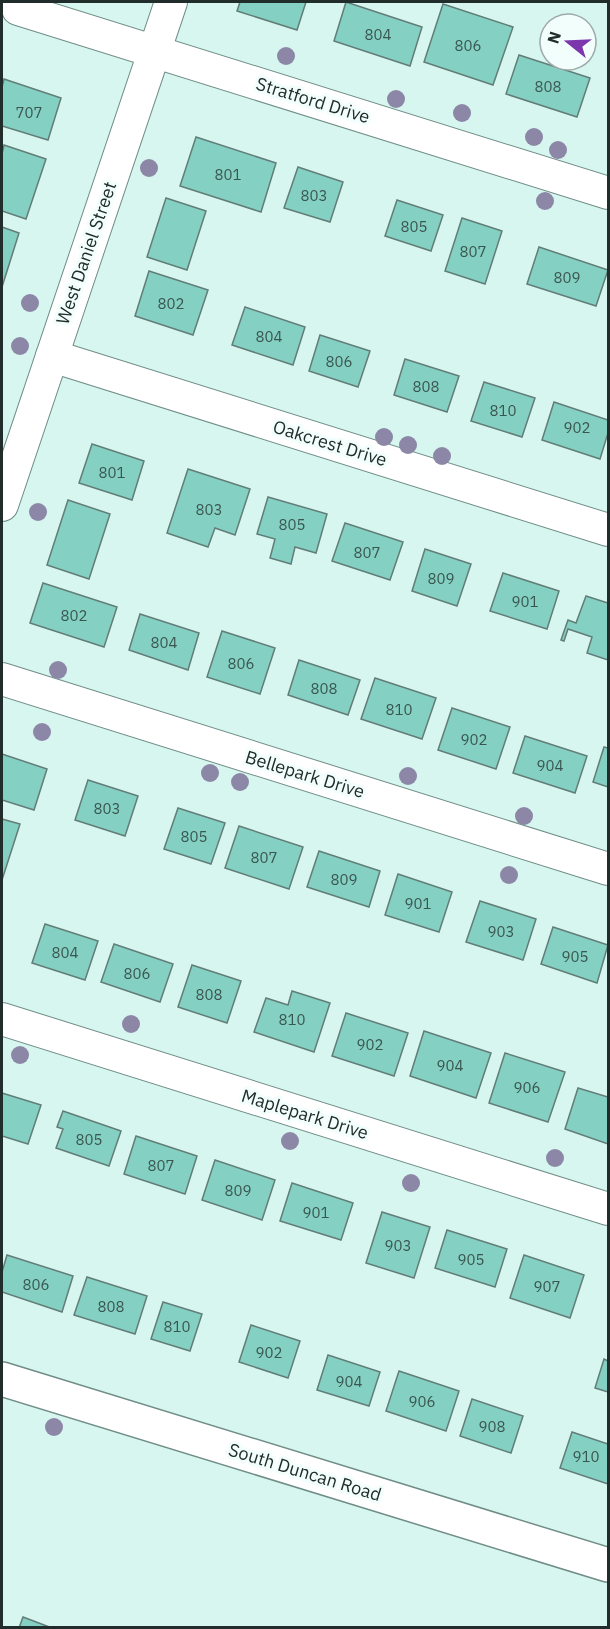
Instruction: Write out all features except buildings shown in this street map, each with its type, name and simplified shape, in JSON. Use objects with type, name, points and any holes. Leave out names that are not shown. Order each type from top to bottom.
[{"type":"main road","name":"South Duncan Road","points":[[2,1379],[609,1565]]},
{"type":"street","name":"West Daniel Street","points":[[2,505],[171,2]]},
{"type":"street","name":"Stratford Drive","points":[[18,9],[609,193]]},
{"type":"street","name":"Oakcrest Drive","points":[[52,356],[609,530]]},
{"type":"street","name":"Bellepark Drive","points":[[2,679],[609,869]]},
{"type":"street","name":"Maplepark Drive","points":[[2,1019],[609,1209]]}]
